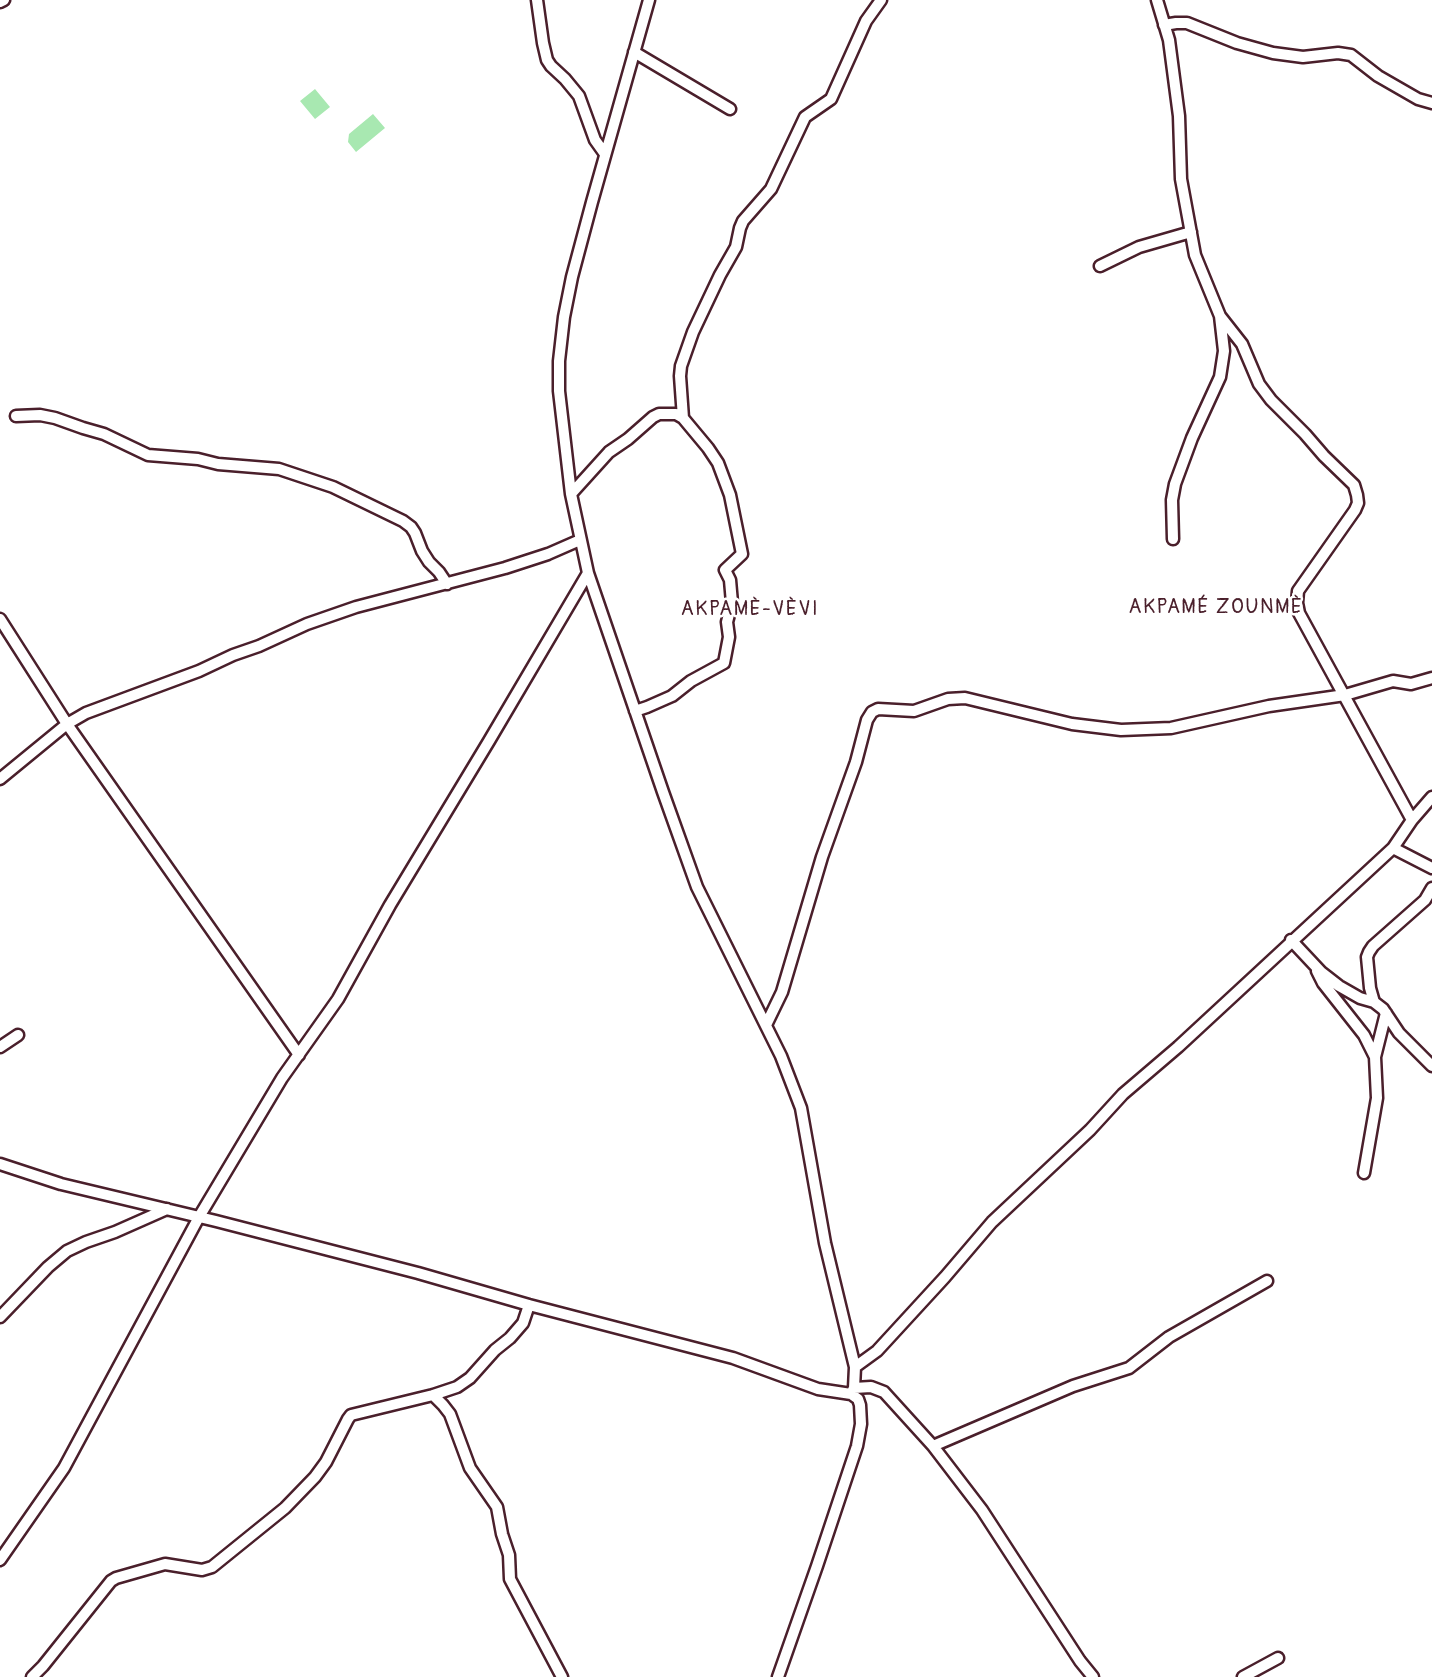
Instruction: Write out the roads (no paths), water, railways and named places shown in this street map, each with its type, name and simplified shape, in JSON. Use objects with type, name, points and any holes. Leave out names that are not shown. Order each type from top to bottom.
[{"type":"street","points":[[537,0],[547,60],[579,96],[595,140],[605,154]]},
{"type":"street","points":[[649,0],[572,277],[564,317],[559,361],[559,391],[571,494],[588,573],[697,887],[781,1056],[801,1108],[825,1243],[855,1367],[852,1391],[860,1406],[861,1424],[857,1446],[778,1677]]},
{"type":"street","points":[[682,418],[681,366],[693,332],[736,247],[743,221],[771,189],[805,117],[831,99],[866,21],[880,0]]},
{"type":"street","points":[[1157,0],[1169,40],[1179,116],[1181,179],[1195,255],[1220,316],[1224,351],[1220,376],[1192,438],[1175,484],[1172,500],[1173,539]]},
{"type":"street","points":[[1164,25],[1187,23],[1237,43],[1304,57],[1338,53],[1351,55],[1378,76],[1418,99],[1432,103]]},
{"type":"street","points":[[634,52],[730,109]]},
{"type":"street","points":[[1100,266],[1139,247],[1191,232]]},
{"type":"street","points":[[1220,316],[1242,344],[1259,384],[1265,392],[1354,485],[1358,495],[1355,510],[1298,591],[1297,603],[1302,620],[1345,694],[1412,820]]},
{"type":"street","points":[[571,494],[603,457],[628,439],[652,417],[659,414],[676,414],[682,418],[718,463],[728,489],[742,554],[725,570],[730,580],[732,603],[727,622],[729,636],[724,663],[691,681],[672,696],[635,711]]},
{"type":"street","points":[[16,416],[55,418],[104,434],[148,455],[279,469],[333,487],[411,527],[426,556],[447,584]]},
{"type":"street","points":[[3,773],[86,712],[199,671],[233,654],[260,646],[307,624],[356,607],[505,568],[549,554],[580,540]]},
{"type":"street","points":[[0,1560],[64,1468],[199,1217],[282,1078],[338,999],[390,904],[588,573]]},
{"type":"street","points":[[0,619],[67,724],[298,1055]]},
{"type":"street","points":[[766,1025],[782,992],[822,857],[856,762],[867,720],[872,712],[888,708],[914,711],[948,699],[965,698],[1072,724],[1121,730],[1172,728],[1269,706],[1345,694],[1393,681],[1411,684],[1432,678]]},
{"type":"street","points":[[855,1367],[877,1351],[992,1222],[1089,1130],[1123,1094],[1178,1047],[1393,848],[1412,820],[1432,797]]},
{"type":"street","points":[[1393,848],[1432,868]]},
{"type":"street","points":[[1374,1002],[1370,988],[1367,957],[1372,946],[1425,900],[1432,888]]},
{"type":"street","points":[[1291,940],[1314,966],[1339,986],[1360,998],[1374,1002],[1386,1013],[1399,1033],[1432,1066]]},
{"type":"street","points":[[1314,966],[1323,983],[1364,1035],[1375,1057]]},
{"type":"street","points":[[1364,1173],[1377,1098],[1375,1057],[1386,1013]]},
{"type":"street","points":[[0,1047],[18,1035]]},
{"type":"street","points":[[0,1164],[61,1184],[418,1273],[733,1358],[818,1389],[852,1391],[871,1387],[884,1392],[933,1446],[982,1510],[1080,1661],[1093,1677]]},
{"type":"street","points":[[0,1317],[48,1267],[67,1251],[167,1209]]},
{"type":"street","points":[[933,1446],[1073,1386],[1129,1368],[1169,1337],[1268,1281]]},
{"type":"street","points":[[32,1677],[111,1581],[165,1564],[202,1570],[212,1567],[285,1508],[315,1477],[326,1462],[351,1415],[457,1387],[470,1378],[523,1323],[530,1305]]},
{"type":"street","points":[[433,1395],[450,1414],[470,1468],[497,1507],[509,1555],[510,1579],[562,1677]]},
{"type":"street","points":[[1243,1677],[1278,1658]]},
{"type":"district","name":"AKPAMÉ ZOUNMÈ","points":[[1216,608]]},
{"type":"district","name":"AKPAMÈ-VÈVI","points":[[750,610]]}]
